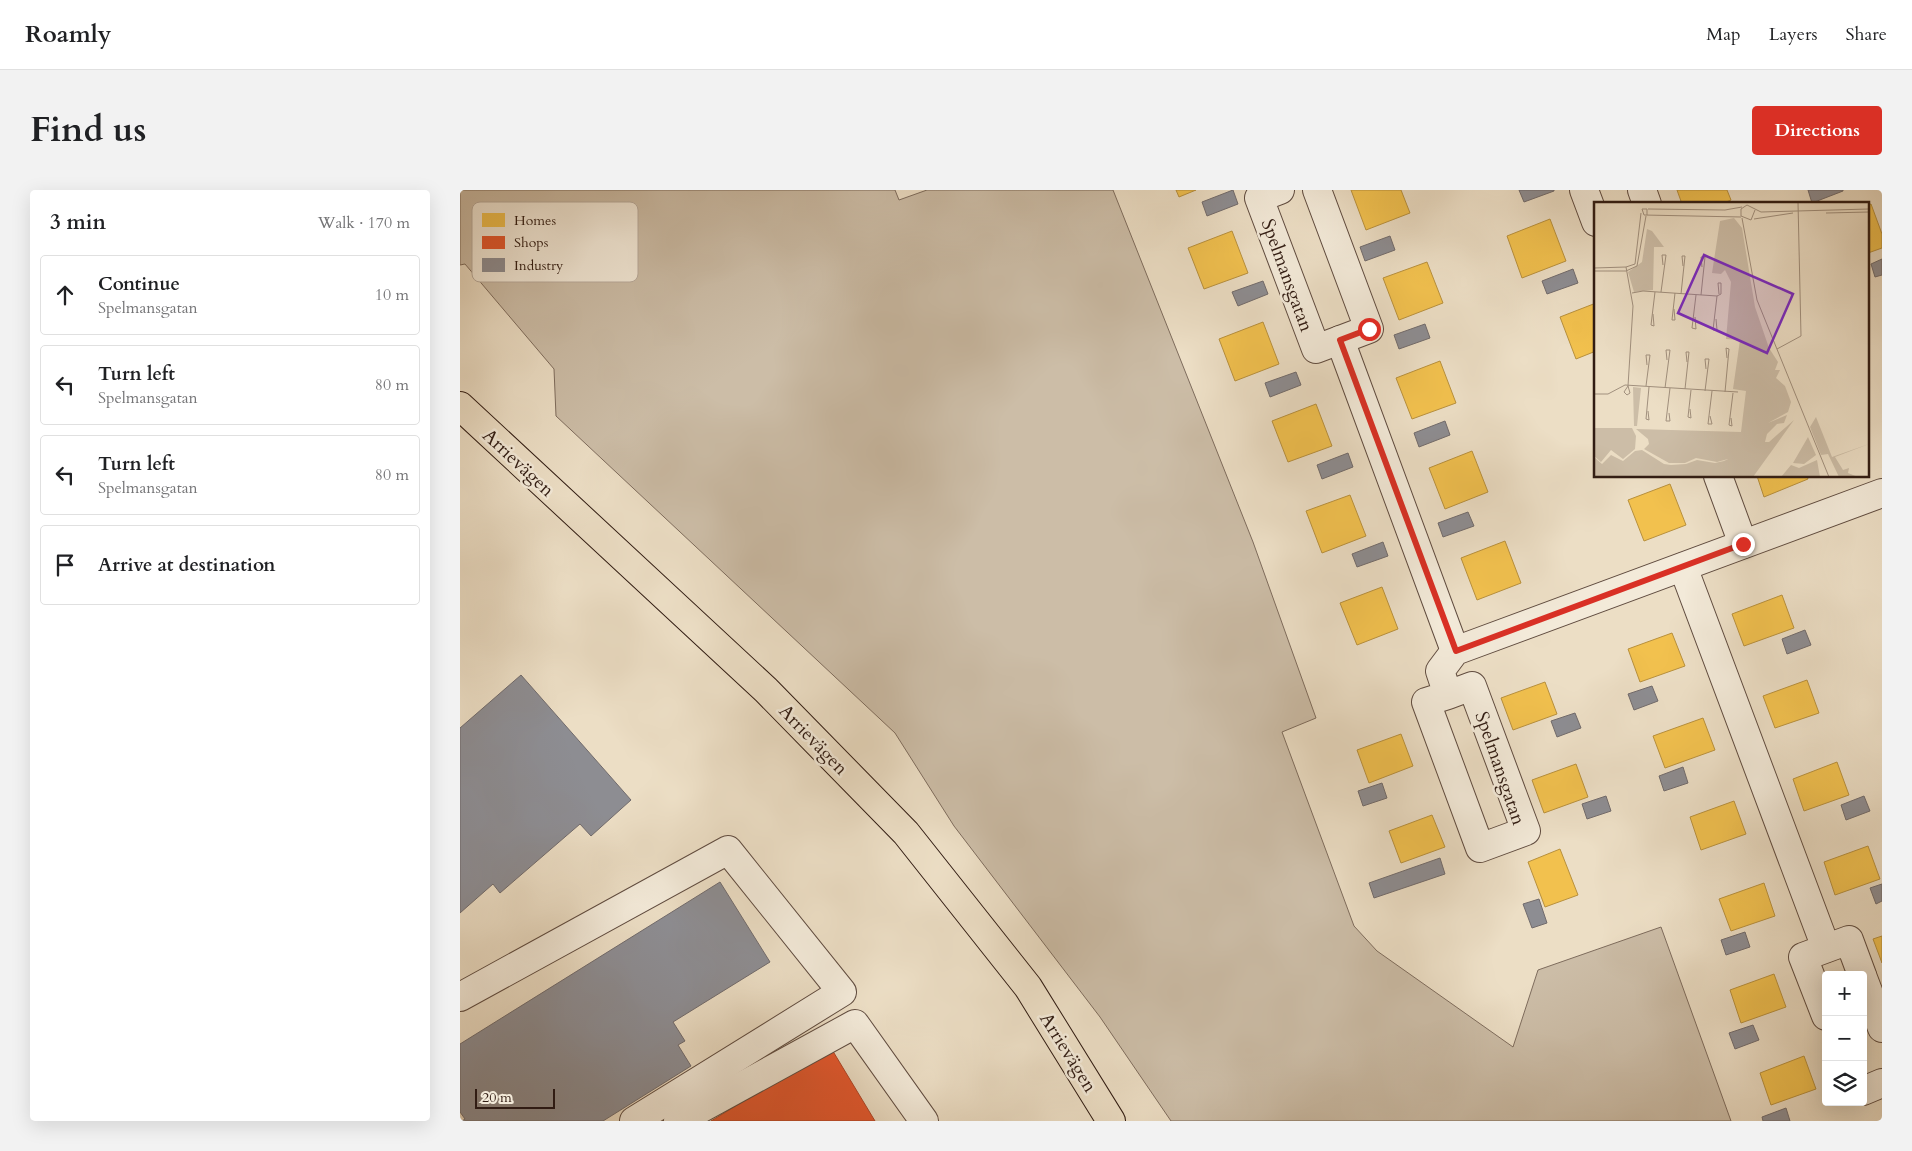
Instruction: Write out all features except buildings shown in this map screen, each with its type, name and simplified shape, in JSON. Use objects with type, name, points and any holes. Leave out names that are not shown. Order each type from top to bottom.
[{"type":"main road","name":"Arrievägen","points":[[460,406],[766,690],[906,833],[1028,987],[1112,1121]]},
{"type":"street","name":"Spelmansgatan","points":[[1280,190],[1259,198],[1316,349],[1369,329],[1317,190]]},
{"type":"street","points":[[1584,190],[1594,217]]},
{"type":"street","points":[[1642,190],[1646,202]]},
{"type":"street","name":"Spelmansgatan","points":[[1340,340],[1456,651]]},
{"type":"street","points":[[1719,478],[1743,544]]},
{"type":"street","points":[[1448,694],[1440,671],[1456,651],[1882,493]]},
{"type":"street","points":[[1683,567],[1826,948]]},
{"type":"street","name":"Spelmansgatan","points":[[1472,686],[1526,831],[1480,848],[1426,702],[1448,694],[1472,686]]},
{"type":"street","points":[[460,997],[728,850],[842,992],[634,1121]]},
{"type":"street","points":[[1822,1006],[1803,957],[1849,940],[1861,971]]},
{"type":"street","points":[[1867,989],[1882,1028]]},
{"type":"street","points":[[678,1121],[855,1024],[924,1121]]},
{"type":"street","points":[[1867,1090],[1882,1084]]},
{"type":"shaded area","points":[[460,190],[895,190],[899,200],[927,190],[1113,190],[1253,542],[1316,718],[1282,732],[1354,926],[1377,951],[1513,1047],[1538,970],[1661,927],[1731,1121],[1171,1121],[1100,1017],[954,826],[895,733],[556,416],[554,369],[480,282],[638,282],[638,202],[472,202],[472,272],[465,264],[460,265]]},
{"type":"route","points":[[1369,329],[1340,340],[1456,651],[1743,544]]}]
